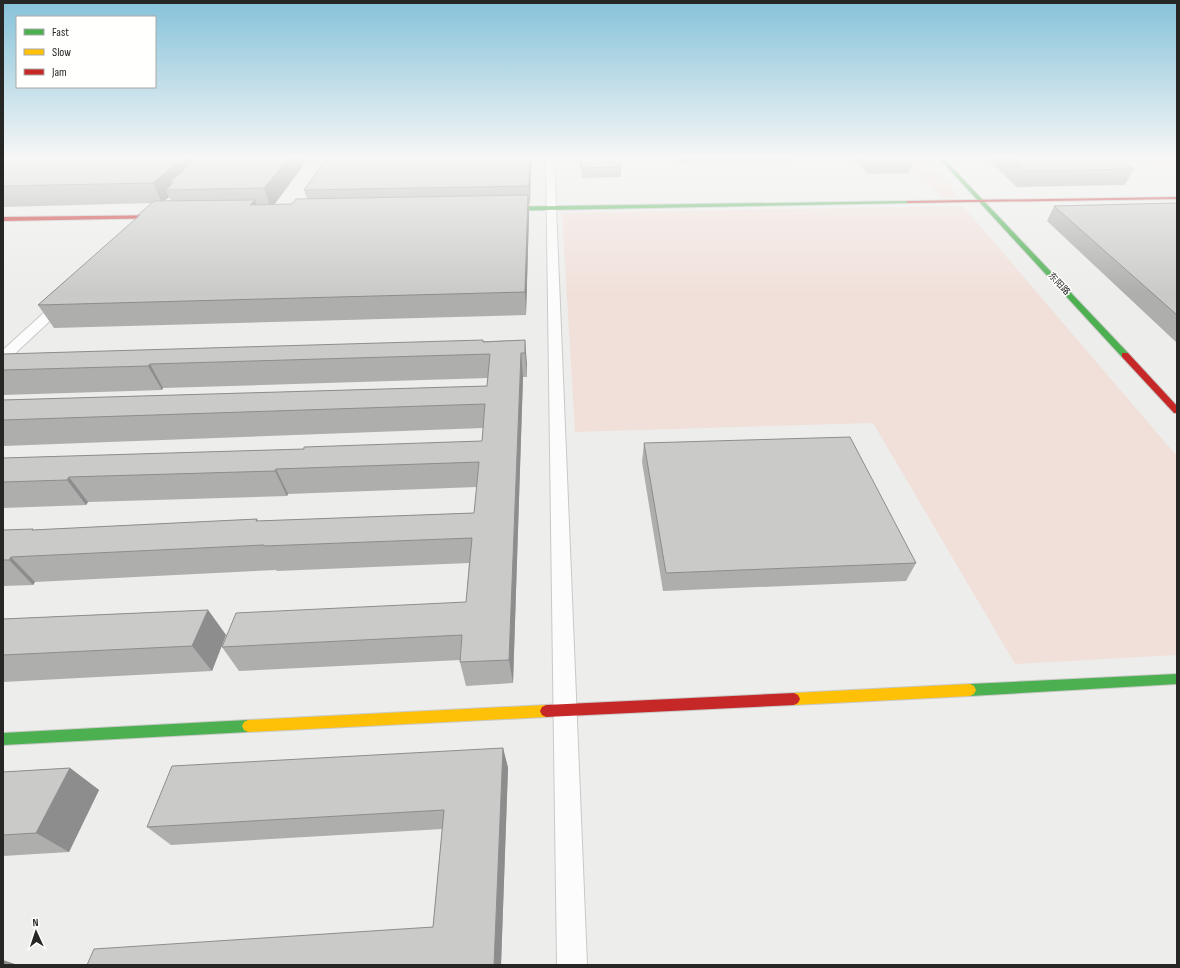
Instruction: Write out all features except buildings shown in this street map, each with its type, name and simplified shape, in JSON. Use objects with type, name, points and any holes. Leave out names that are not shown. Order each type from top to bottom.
[{"type":"street","points":[[552,203],[572,965]]},
{"type":"street","points":[[488,210],[848,203]]},
{"type":"street","name":"东阳路","points":[[984,203],[1177,411]]},
{"type":"street","points":[[145,226],[168,205]]},
{"type":"street","points":[[3,219],[180,215]]},
{"type":"street","points":[[3,357],[71,294]]},
{"type":"street","points":[[3,739],[1177,679]]},
{"type":"shaded area","points":[[963,206],[1177,456],[1177,655],[1015,664],[873,423],[575,432],[562,213]]},
{"type":"traffic: fast","points":[[498,209],[839,203]]},
{"type":"traffic: fast","points":[[983,203],[1125,355]]},
{"type":"traffic: fast","points":[[970,690],[1177,679]]},
{"type":"traffic: fast","points":[[3,739],[248,726]]},
{"type":"traffic: slow","points":[[794,699],[970,690]]},
{"type":"traffic: slow","points":[[248,726],[546,711]]},
{"type":"traffic: jam","points":[[3,219],[168,216]]},
{"type":"traffic: jam","points":[[1125,355],[1177,411]]},
{"type":"traffic: jam","points":[[546,711],[794,699]]}]
